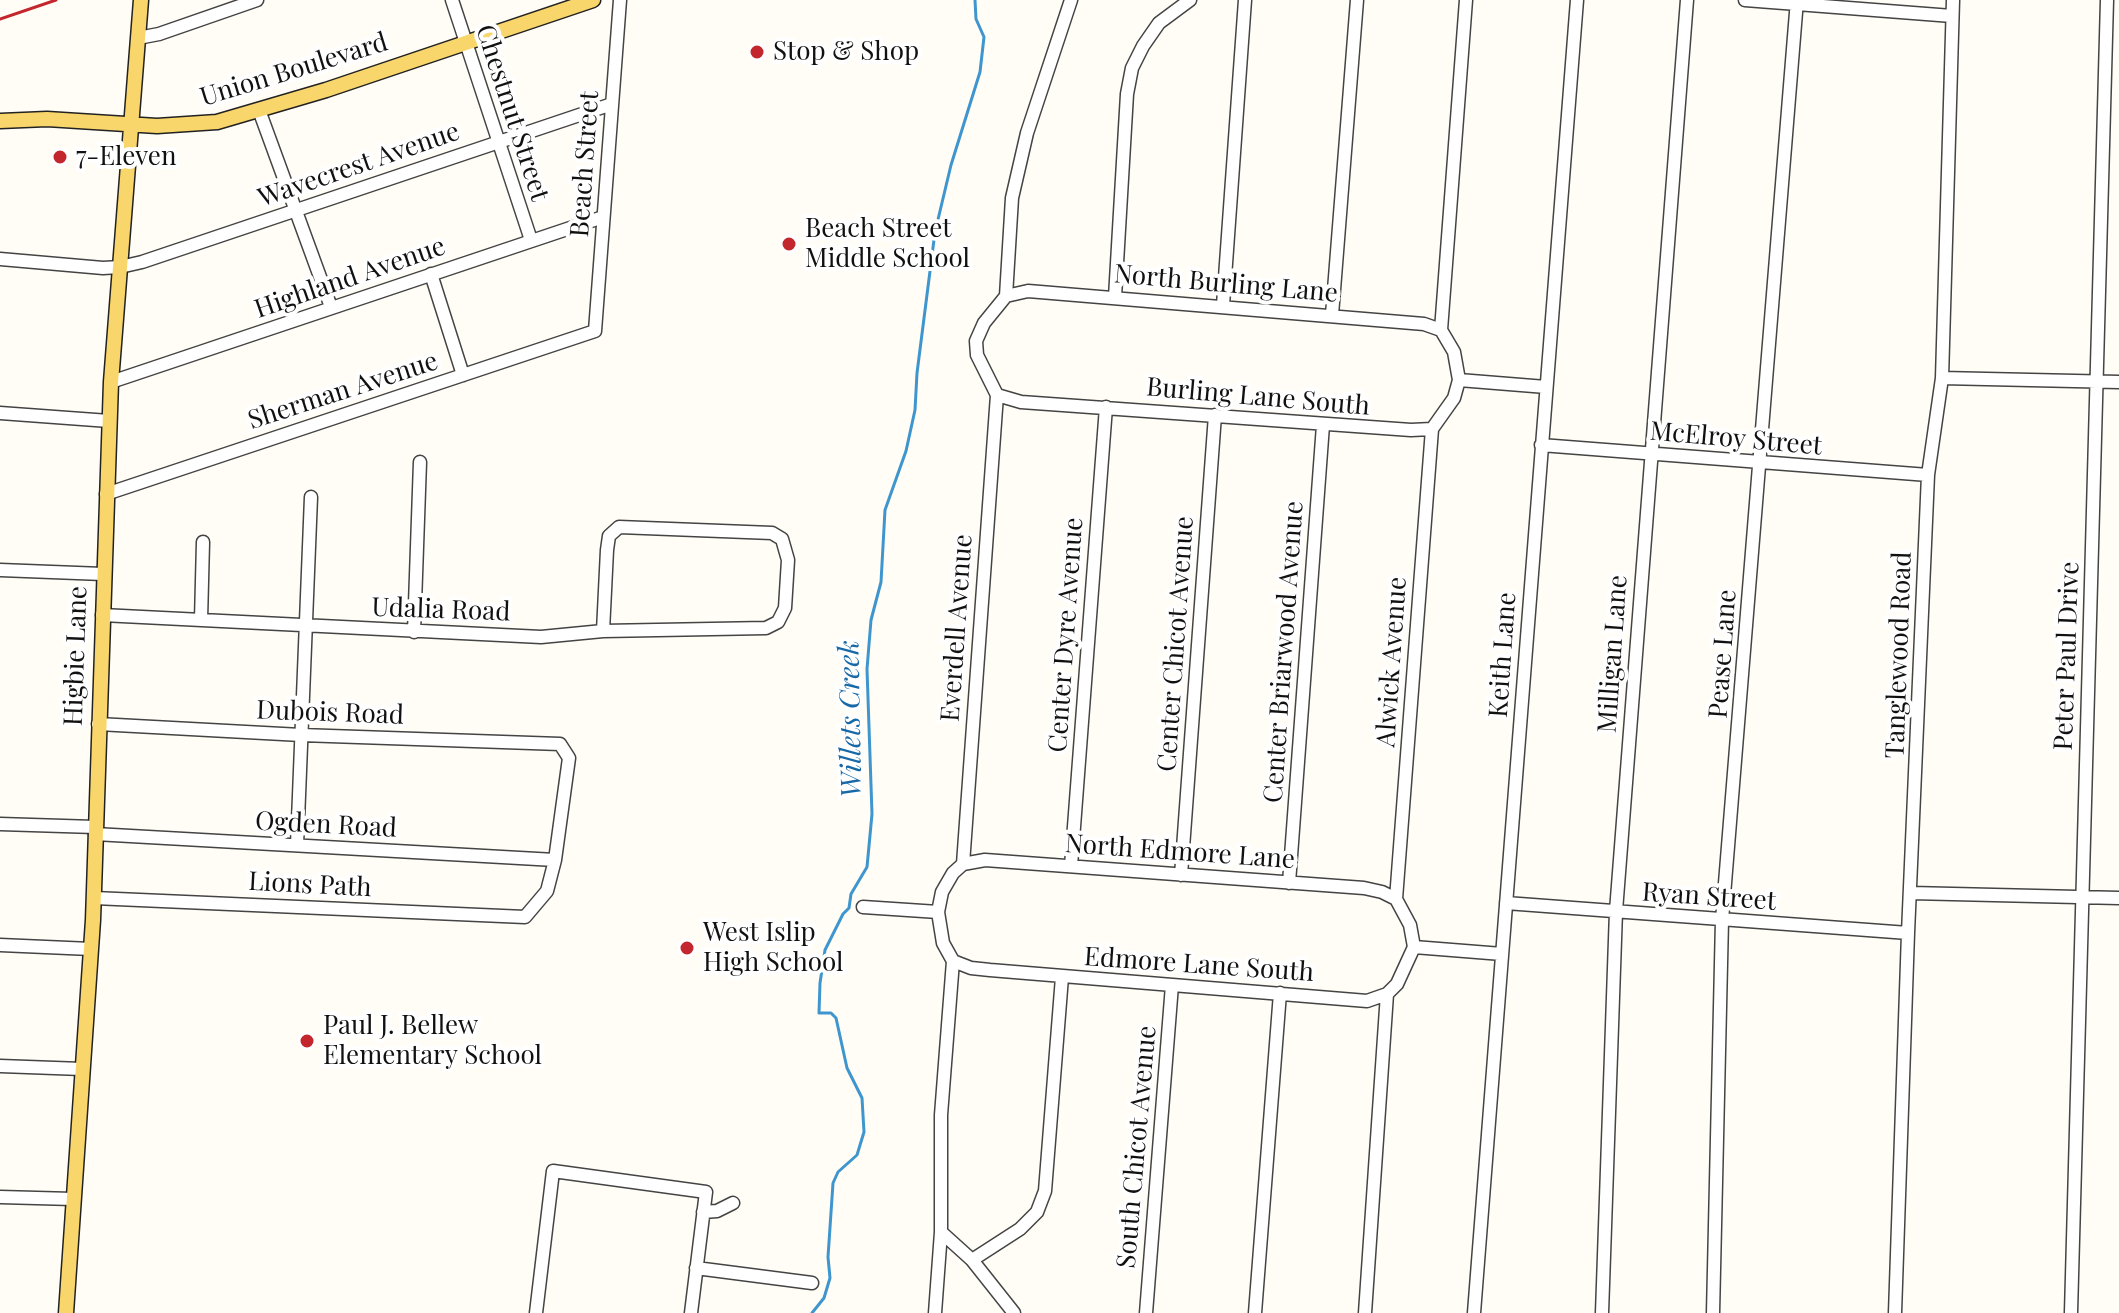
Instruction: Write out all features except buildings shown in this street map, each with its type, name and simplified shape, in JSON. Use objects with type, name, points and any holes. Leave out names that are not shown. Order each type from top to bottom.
[{"type":"main road","name":"Higbie Lane","points":[[66,1313],[94,898],[111,382],[141,0]]},
{"type":"main road","name":"Union Boulevard","points":[[0,121],[47,119],[131,125],[201,124],[259,110],[593,0]]},
{"type":"street","points":[[138,38],[159,34],[257,0]]},
{"type":"street","name":"Chestnut Street","points":[[452,0],[531,240]]},
{"type":"street","name":"Beach Street","points":[[595,331],[620,0]]},
{"type":"street","points":[[997,395],[977,355],[976,341],[984,323],[1006,296],[1012,198],[1027,133],[1071,0]]},
{"type":"street","points":[[1115,297],[1127,94],[1132,68],[1159,23],[1190,0]]},
{"type":"street","points":[[1223,305],[1245,0]]},
{"type":"street","points":[[1332,315],[1357,0]]},
{"type":"street","points":[[1432,429],[1454,398],[1459,380],[1454,352],[1441,330],[1466,0]]},
{"type":"street","name":"Keith Lane","points":[[1474,1313],[1577,0]]},
{"type":"street","name":"Milligan Lane","points":[[1602,1313],[1616,911],[1687,0]]},
{"type":"street","points":[[1745,0],[1952,16]]},
{"type":"street","name":"Tanglewood Road","points":[[1895,1313],[1928,475],[1942,378],[1953,0]]},
{"type":"street","name":"Peter Paul Drive","points":[[2071,1313],[2107,0]]},
{"type":"street","name":"Pease Lane","points":[[1713,1313],[1722,920],[1797,2]]},
{"type":"street","name":"Wavecrest Avenue","points":[[120,267],[612,104]]},
{"type":"street","points":[[259,110],[331,307]]},
{"type":"street","name":"Highland Avenue","points":[[111,382],[603,217]]},
{"type":"street","points":[[0,259],[120,267]]},
{"type":"street","points":[[431,274],[463,375]]},
{"type":"street","name":"North Burling Lane","points":[[1006,296],[1028,291],[1223,305],[1413,322],[1441,330]]},
{"type":"street","name":"Sherman Avenue","points":[[106,494],[595,331]]},
{"type":"street","points":[[1942,378],[2119,382]]},
{"type":"street","points":[[1459,380],[1546,387]]},
{"type":"street","name":"Burling Lane South","points":[[997,395],[1021,402],[1323,425],[1432,429]]},
{"type":"street","name":"Everdell Avenue","points":[[963,864],[997,395]]},
{"type":"street","name":"Center Dyre Avenue","points":[[1071,866],[1106,407]]},
{"type":"street","points":[[0,413],[109,421]]},
{"type":"street","name":"Center Chicot Avenue","points":[[1181,875],[1215,415]]},
{"type":"street","name":"Center Briarwood Avenue","points":[[1289,883],[1323,425]]},
{"type":"street","name":"Alwick Avenue","points":[[1396,899],[1432,429]]},
{"type":"street","name":"McElroy Street","points":[[1541,445],[1928,475]]},
{"type":"street","points":[[414,632],[420,462]]},
{"type":"street","points":[[297,845],[311,497]]},
{"type":"street","name":"Udalia Road","points":[[102,615],[541,637],[603,631],[766,628],[778,622],[785,608],[788,560],[782,539],[772,533],[619,527],[609,536],[603,631]]},
{"type":"street","points":[[201,620],[203,542]]},
{"type":"street","points":[[0,570],[103,574]]},
{"type":"street","name":"Dubois Road","points":[[98,724],[560,744],[569,758],[555,860]]},
{"type":"street","name":"Ogden Road","points":[[0,824],[555,860]]},
{"type":"street","name":"Lions Path","points":[[94,898],[525,917],[547,891],[555,860]]},
{"type":"street","name":"North Edmore Lane","points":[[963,864],[985,860],[1364,888],[1396,899]]},
{"type":"street","points":[[935,1313],[941,1232],[941,1115],[953,961],[943,943],[938,912],[942,892],[953,873],[963,864]]},
{"type":"street","points":[[1911,893],[2119,898]]},
{"type":"street","points":[[1365,1313],[1387,994],[1405,972],[1414,947],[1410,925],[1396,899]]},
{"type":"street","name":"Ryan Street","points":[[1506,903],[1908,933]]},
{"type":"street","points":[[863,907],[938,912]]},
{"type":"street","points":[[0,945],[91,949]]},
{"type":"street","points":[[1414,947],[1502,954]]},
{"type":"street","name":"Edmore Lane South","points":[[953,961],[980,969],[1062,977],[1367,1001],[1387,994]]},
{"type":"street","points":[[972,1260],[1020,1229],[1037,1212],[1045,1191],[1062,977]]},
{"type":"street","name":"South Chicot Avenue","points":[[1146,1313],[1172,985]]},
{"type":"street","points":[[1255,1313],[1280,993]]},
{"type":"street","points":[[0,1066],[82,1069]]},
{"type":"street","points":[[536,1313],[553,1171],[706,1192],[691,1313]]},
{"type":"street","points":[[0,1197],[73,1199]]},
{"type":"street","points":[[703,1212],[717,1211],[733,1203]]},
{"type":"street","points":[[941,1232],[972,1260],[1014,1313]]},
{"type":"street","points":[[696,1268],[812,1283]]},
{"type":"waterway","name":"Willets Creek","points":[[812,1313],[824,1298],[830,1278],[828,1257],[833,1183],[838,1172],[857,1155],[864,1132],[862,1098],[847,1068],[836,1018],[831,1013],[819,1013],[820,983],[825,950],[849,908],[851,894],[867,867],[872,814],[867,669],[871,620],[881,582],[885,510],[906,451],[915,410],[935,232],[951,165],[980,72],[984,37],[976,19],[975,0]]},
{"type":"railway","points":[[0,19],[56,0]]},
{"type":"place","name":"Stop & Shop","points":[[757,52]]},
{"type":"place","name":"7-Eleven","points":[[60,157]]},
{"type":"place","name":"Beach Street Middle School","points":[[789,244]]},
{"type":"place","name":"West Islip High School","points":[[687,948]]},
{"type":"place","name":"Paul J. Bellew Elementary School","points":[[307,1041]]}]
